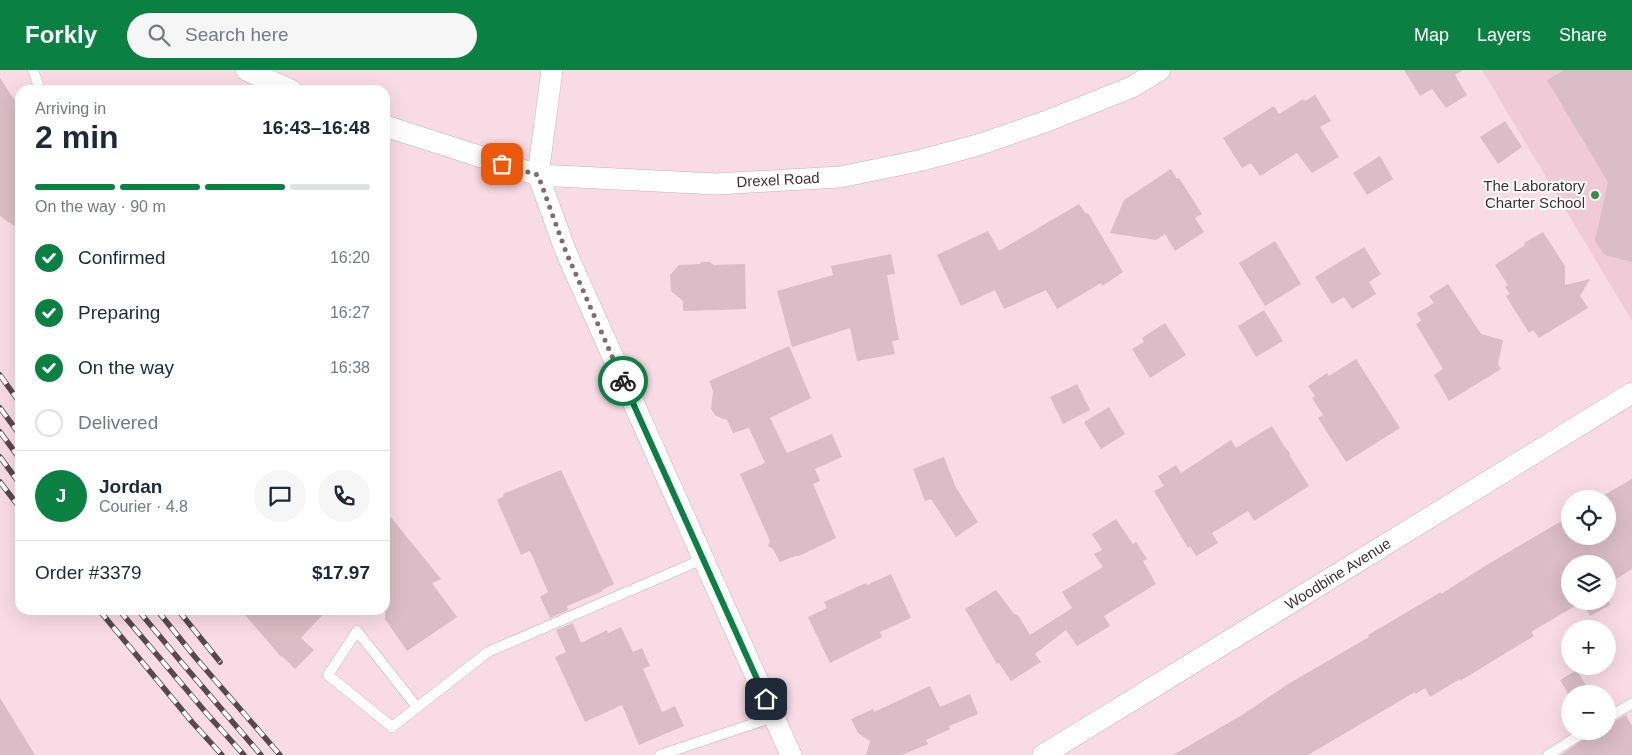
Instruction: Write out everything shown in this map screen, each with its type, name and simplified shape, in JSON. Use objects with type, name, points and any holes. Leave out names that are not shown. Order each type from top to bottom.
[{"type":"street","points":[[246,70],[280,85]]},
{"type":"street","points":[[552,70],[538,175],[566,252],[791,755]]},
{"type":"street","name":"Drexel Road","points":[[390,128],[538,175],[716,184],[840,177],[918,161],[978,144],[1047,121],[1132,87],[1160,70]]},
{"type":"street","name":"Woodbine Avenue","points":[[1043,755],[1632,393]]},
{"type":"lane","points":[[33,70],[38,85]]},
{"type":"lane","points":[[417,707],[357,631],[328,675],[392,727],[488,652],[703,559]]},
{"type":"lane","points":[[1616,713],[1632,703]]},
{"type":"lane","points":[[660,755],[774,717]]},
{"type":"lane","points":[[1548,755],[1572,740]]},
{"type":"shaded area","name":"The Laboratory Charter School","points":[[1482,70],[1632,70],[1632,321]]},
{"type":"building","points":[[1404,70],[1463,70],[1455,75],[1467,95],[1446,108],[1432,89],[1420,96]]},
{"type":"building","points":[[1564,70],[1632,70],[1632,262],[1604,255],[1595,240],[1608,182],[1547,80]]},
{"type":"building","points":[[0,78],[15,100],[15,226],[0,216]]},
{"type":"building","points":[[1315,95],[1331,121],[1320,127],[1339,157],[1312,173],[1297,153],[1260,176],[1251,163],[1242,168],[1223,138],[1274,106],[1279,114],[1303,99],[1305,101]]},
{"type":"building","points":[[1505,121],[1522,147],[1498,164],[1480,137]]},
{"type":"building","points":[[1380,156],[1393,179],[1367,195],[1353,173]]},
{"type":"building","points":[[1171,169],[1202,214],[1195,218],[1204,232],[1175,251],[1165,234],[1156,240],[1110,233],[1124,200]]},
{"type":"building","points":[[1079,204],[1086,214],[1088,213],[1123,272],[1102,286],[1101,283],[1057,309],[1046,290],[1004,309],[995,290],[961,306],[937,255],[988,231],[999,251]]},
{"type":"building","points":[[1543,232],[1565,266],[1565,285],[1590,279],[1580,296],[1588,308],[1539,338],[1533,330],[1529,333],[1506,296],[1510,294],[1505,287],[1508,285],[1495,265],[1525,245],[1524,243]]},
{"type":"building","points":[[1275,241],[1301,284],[1265,306],[1239,263]]},
{"type":"building","points":[[1364,247],[1381,274],[1369,282],[1376,294],[1352,309],[1344,297],[1332,304],[1315,277]]},
{"type":"building","points":[[891,254],[895,274],[887,275],[899,340],[892,341],[895,354],[857,361],[850,328],[792,347],[777,291],[833,275],[831,266]]},
{"type":"building","points":[[709,262],[714,265],[745,264],[746,309],[683,311],[683,301],[671,291],[670,275],[679,265],[699,264]]},
{"type":"building","points":[[1448,284],[1481,334],[1503,340],[1498,364],[1501,369],[1449,401],[1434,375],[1443,369],[1416,324],[1421,321],[1417,313],[1434,303],[1429,296]]},
{"type":"building","points":[[1264,310],[1283,341],[1256,357],[1238,326]]},
{"type":"building","points":[[1165,323],[1186,355],[1150,378],[1132,349],[1144,342],[1142,338]]},
{"type":"building","points":[[789,346],[811,398],[770,418],[787,453],[832,434],[842,457],[815,469],[820,481],[813,484],[836,538],[799,556],[780,562],[773,549],[768,546],[770,541],[740,474],[765,463],[749,428],[733,433],[727,420],[716,416],[711,409],[713,391],[709,381]]},
{"type":"building","points":[[1356,359],[1400,428],[1346,462],[1318,418],[1323,415],[1312,398],[1315,396],[1308,386],[1327,373],[1329,376]]},
{"type":"building","points":[[1077,384],[1090,410],[1063,424],[1050,397]]},
{"type":"building","points":[[1109,407],[1125,434],[1101,449],[1084,422]]},
{"type":"building","points":[[1272,426],[1309,486],[1254,521],[1248,511],[1212,533],[1218,543],[1196,556],[1190,546],[1188,548],[1154,491],[1164,486],[1158,476],[1176,465],[1181,473],[1231,440],[1236,448]]},
{"type":"building","points":[[944,457],[956,488],[978,522],[956,537],[931,499],[925,501],[913,469]]},
{"type":"building","points":[[561,470],[614,584],[603,591],[567,606],[568,610],[550,618],[540,597],[548,592],[531,553],[529,551],[521,555],[497,500],[504,496],[503,494]]},
{"type":"building","points":[[1632,479],[1632,569],[1616,579],[1616,555],[1561,555],[1561,610],[1568,610],[1531,632],[1534,636],[1460,681],[1460,679],[1430,697],[1425,688],[1416,694],[1415,692],[1308,755],[1173,755],[1242,715],[1288,684],[1369,637],[1368,635],[1441,592],[1441,594],[1561,521],[1561,545],[1616,545],[1616,490],[1613,490]]},
{"type":"building","points":[[390,516],[441,579],[432,583],[457,617],[407,651],[385,619],[385,615],[390,615]]},
{"type":"building","points":[[1116,519],[1133,544],[1136,542],[1147,559],[1143,561],[1156,584],[1104,616],[1110,626],[1077,646],[1066,630],[1035,654],[1041,662],[1011,681],[999,663],[997,664],[965,609],[996,590],[1014,614],[1018,615],[1030,635],[1072,608],[1062,592],[1103,567],[1094,554],[1102,550],[1092,534]]},
{"type":"building","points":[[891,574],[911,618],[880,632],[882,637],[830,663],[808,617],[827,608],[824,602]]},
{"type":"building","points":[[1587,610],[1601,610],[1590,616]]},
{"type":"building","points":[[245,615],[322,615],[301,638],[314,650],[295,669],[281,657]]},
{"type":"building","points":[[573,623],[581,643],[607,630],[608,633],[621,627],[633,652],[642,648],[650,666],[643,669],[662,712],[675,706],[684,726],[639,745],[622,705],[585,722],[555,657],[566,652],[556,630]]},
{"type":"building","points":[[1568,675],[1580,675],[1586,685],[1563,685],[1560,680]]},
{"type":"building","points":[[930,686],[940,707],[970,694],[978,714],[949,726],[950,729],[926,740],[928,744],[902,755],[866,755],[870,741],[858,733],[851,719],[873,709],[874,712]]},
{"type":"building","points":[[0,698],[35,755],[0,755]]},
{"type":"building","points":[[1626,715],[1632,726],[1632,755],[1561,755],[1583,740],[1616,740],[1616,721]]},
{"type":"railway","points":[[0,375],[15,396]]},
{"type":"railway","points":[[0,408],[15,428]]},
{"type":"railway","points":[[0,432],[15,452]]},
{"type":"railway","points":[[0,457],[15,477]]},
{"type":"railway","points":[[0,482],[15,502]]},
{"type":"railway","points":[[103,615],[192,722],[222,755]]},
{"type":"railway","points":[[123,615],[244,755]]},
{"type":"railway","points":[[142,615],[261,755]]},
{"type":"railway","points":[[161,615],[280,755]]},
{"type":"railway","points":[[182,615],[220,662]]},
{"type":"way so far","points":[[502,164],[538,175],[566,252],[623,381]]},
{"type":"place","name":"The Laboratory Charter School","points":[[1595,195]]},
{"type":"route","points":[[623,381],[766,699]]}]
